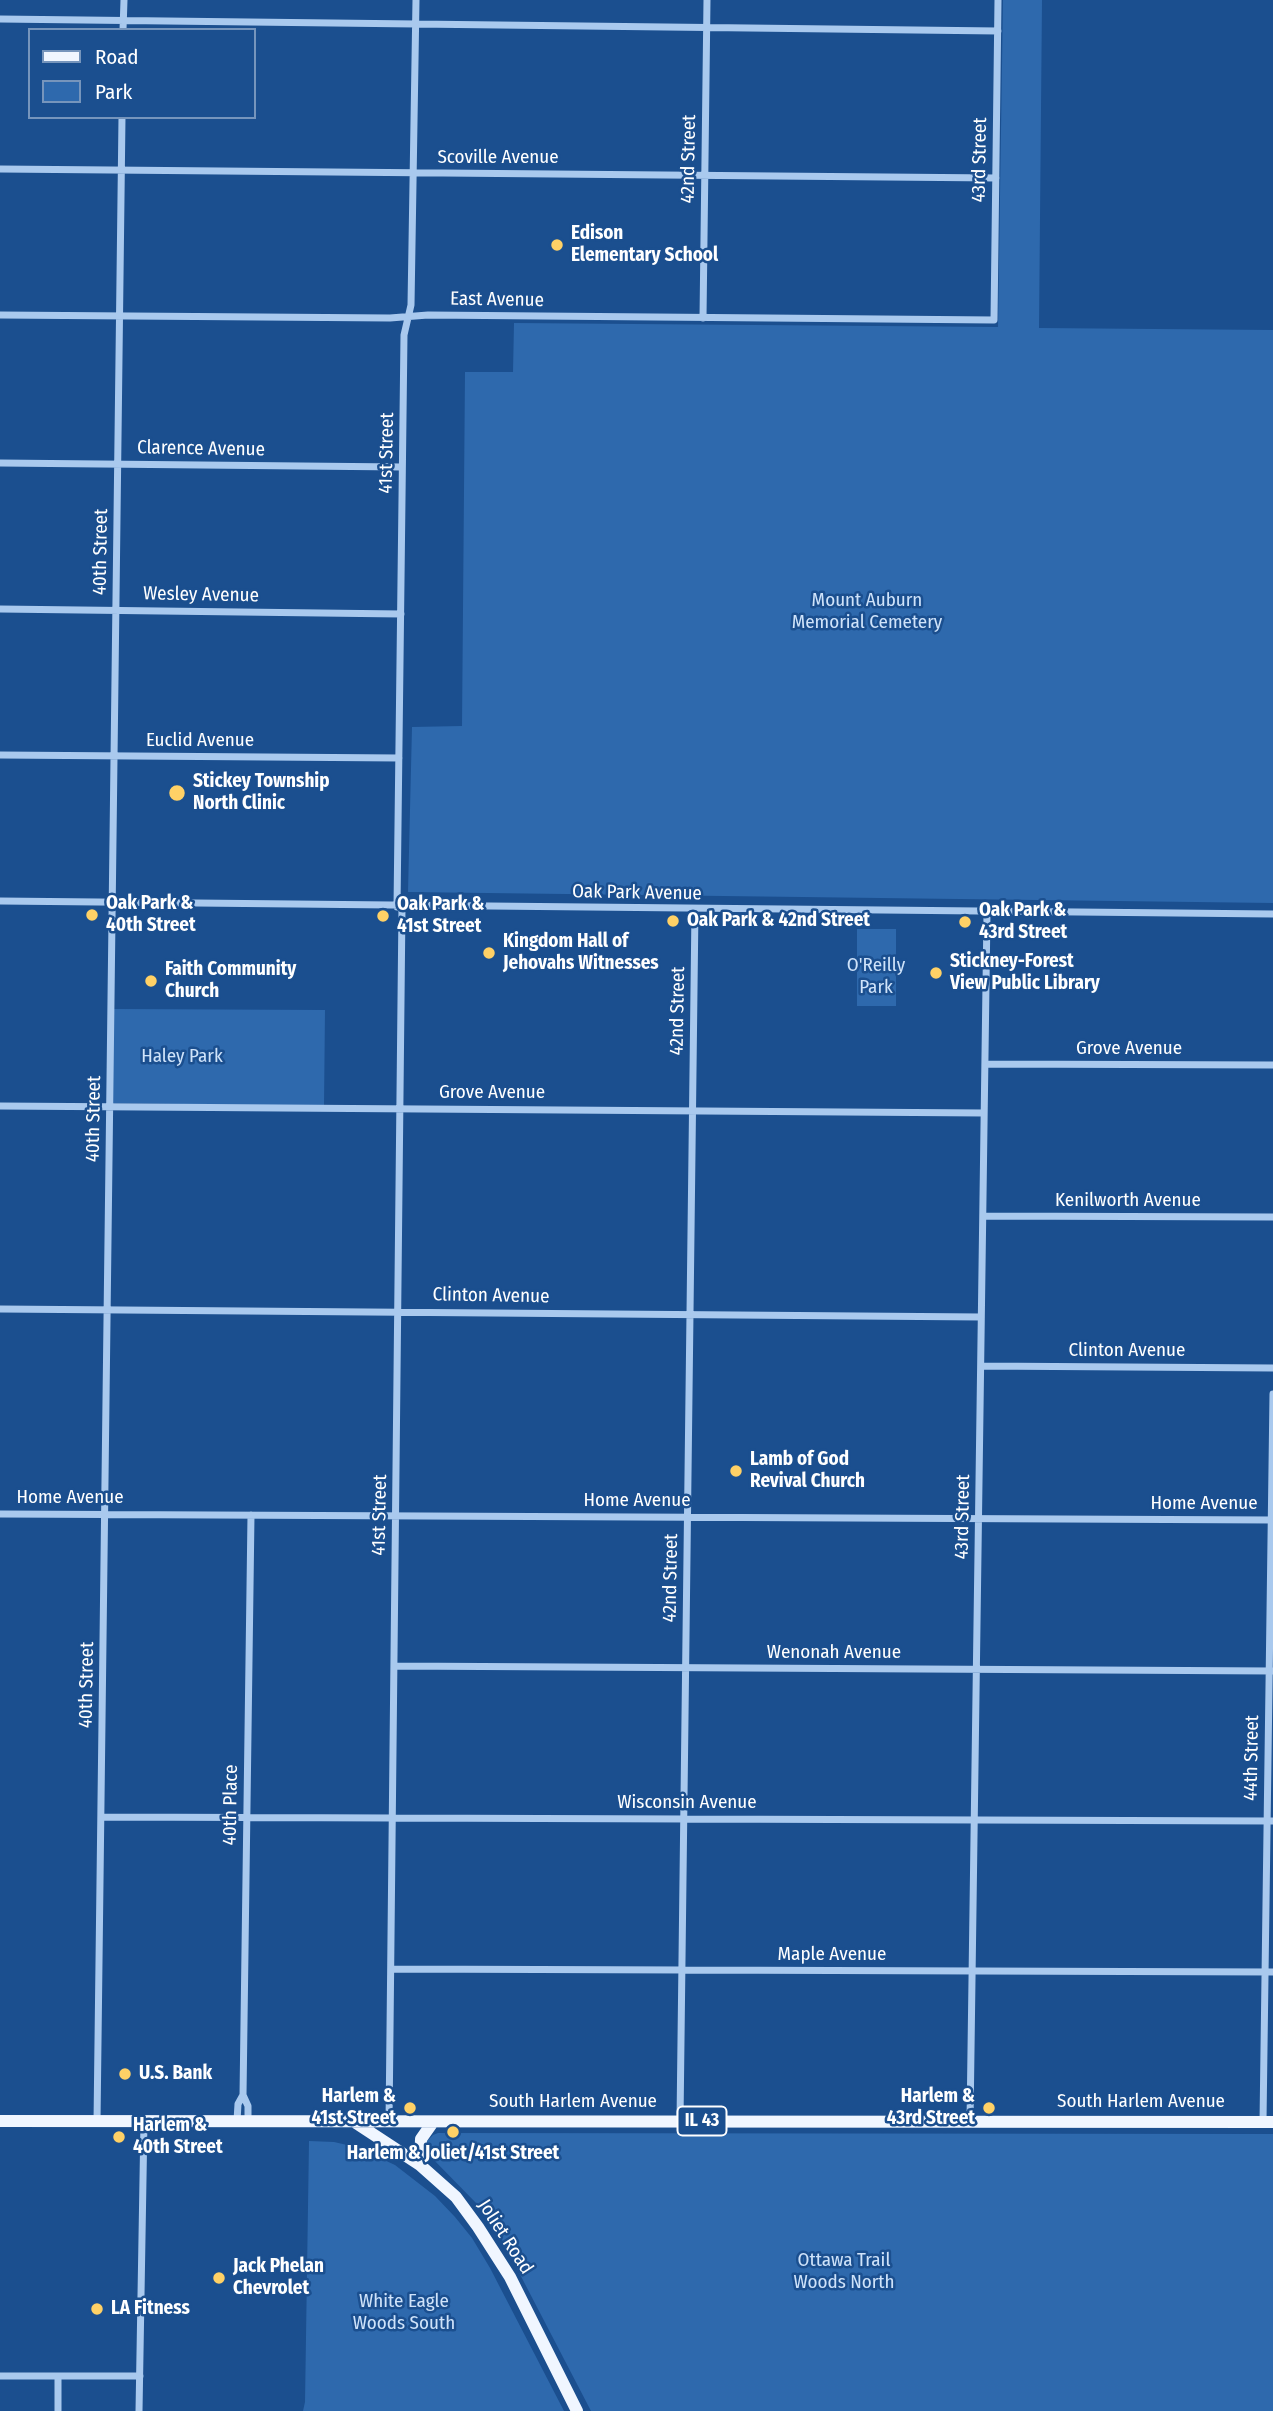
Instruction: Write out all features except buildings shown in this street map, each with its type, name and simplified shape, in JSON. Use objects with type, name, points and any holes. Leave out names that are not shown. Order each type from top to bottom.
[{"type":"main road","name":"South Harlem Avenue","points":[[0,2121],[1268,2122]]},
{"type":"main road","name":"Joliet Road","points":[[355,2122],[421,2165],[456,2197],[510,2277],[577,2411]]},
{"type":"main road","points":[[421,2165],[421,2139],[433,2122]]},
{"type":"street","points":[[123,28],[124,0]]},
{"type":"street","name":"41st Street","points":[[389,2123],[400,1108],[402,467],[404,335],[411,306],[415,0]]},
{"type":"street","name":"42nd Street","points":[[703,318],[707,0]]},
{"type":"street","name":"43rd Street","points":[[994,320],[999,0]]},
{"type":"street","points":[[0,19],[998,31]]},
{"type":"street","name":"40th Street","points":[[97,2120],[122,119]]},
{"type":"street","name":"Scoville Avenue","points":[[0,169],[996,178]]},
{"type":"street","name":"East Avenue","points":[[0,315],[994,320]]},
{"type":"street","name":"Clarence Avenue","points":[[0,463],[402,467]]},
{"type":"street","name":"Wesley Avenue","points":[[0,609],[401,614]]},
{"type":"street","name":"Euclid Avenue","points":[[0,755],[399,758]]},
{"type":"street","name":"Oak Park Avenue","points":[[0,901],[1273,915]]},
{"type":"street","name":"42nd Street","points":[[680,2121],[695,909]]},
{"type":"street","name":"43rd Street","points":[[970,2121],[987,913]]},
{"type":"street","name":"Grove Avenue","points":[[985,1064],[1273,1065]]},
{"type":"street","name":"Grove Avenue","points":[[0,1106],[984,1113]]},
{"type":"street","name":"Kenilworth Avenue","points":[[983,1216],[1273,1217]]},
{"type":"street","name":"Clinton Avenue","points":[[0,1309],[981,1317]]},
{"type":"street","name":"Clinton Avenue","points":[[981,1366],[1273,1368]]},
{"type":"street","name":"44th Street","points":[[1268,2122],[1273,1394]]},
{"type":"street","name":"Home Avenue","points":[[0,1514],[1272,1520]]},
{"type":"street","name":"40th Place","points":[[243,2121],[248,2106],[243,2095],[251,1515]]},
{"type":"street","name":"Wenonah Avenue","points":[[394,1666],[1271,1671]]},
{"type":"street","name":"Wisconsin Avenue","points":[[101,1817],[1270,1821]]},
{"type":"street","name":"Maple Avenue","points":[[391,1969],[1269,1972]]},
{"type":"street","points":[[139,2411],[144,2120]]},
{"type":"street","points":[[0,2376],[140,2376]]},
{"type":"street","points":[[58,2376],[58,2411]]},
{"type":"green space","name":"Mount Auburn Memorial Cemetery","points":[[1003,0],[1042,0],[1039,328],[1273,330],[1273,903],[408,892],[412,727],[462,726],[465,372],[513,372],[514,323],[998,327]]},
{"type":"green space","name":"O'Reilly Park","points":[[857,929],[896,929],[896,1006],[857,1006]]},
{"type":"green space","name":"Haley Park","points":[[113,1009],[325,1010],[324,1106],[113,1103]]},
{"type":"green space","name":"Ottawa Trail Woods North","points":[[438,2133],[1273,2134],[1273,2411],[591,2411],[499,2234],[478,2205],[430,2156],[426,2142]]},
{"type":"green space","name":"White Eagle Woods South","points":[[309,2141],[334,2142],[356,2147],[395,2165],[435,2196],[455,2217],[472,2238],[490,2268],[564,2411],[303,2411]]},
{"type":"place","name":"Edison Elementary School","points":[[557,245]]},
{"type":"place","name":"Stickey Township North Clinic","points":[[177,793]]},
{"type":"place","name":"Oak Park & 40th Street","points":[[92,915]]},
{"type":"place","name":"Oak Park & 41st Street","points":[[383,916]]},
{"type":"place","name":"Oak Park & 42nd Street","points":[[673,921]]},
{"type":"place","name":"Oak Park & 43rd Street","points":[[965,922]]},
{"type":"place","name":"Kingdom Hall of Jehovahs Witnesses","points":[[489,953]]},
{"type":"place","name":"Stickney-Forest View Public Library","points":[[936,973]]},
{"type":"place","name":"Faith Community Church","points":[[151,981]]},
{"type":"place","name":"Lamb of God Revival Church","points":[[736,1471]]},
{"type":"place","name":"U.S. Bank","points":[[125,2074]]},
{"type":"place","name":"Harlem & 41st Street","points":[[410,2108]]},
{"type":"place","name":"Harlem & 43rd Street","points":[[989,2108]]},
{"type":"place","name":"Harlem & Joliet/41st Street","points":[[453,2132]]},
{"type":"place","name":"Harlem & 40th Street","points":[[119,2137]]},
{"type":"place","name":"Jack Phelan Chevrolet","points":[[219,2278]]},
{"type":"place","name":"LA Fitness","points":[[97,2309]]}]
